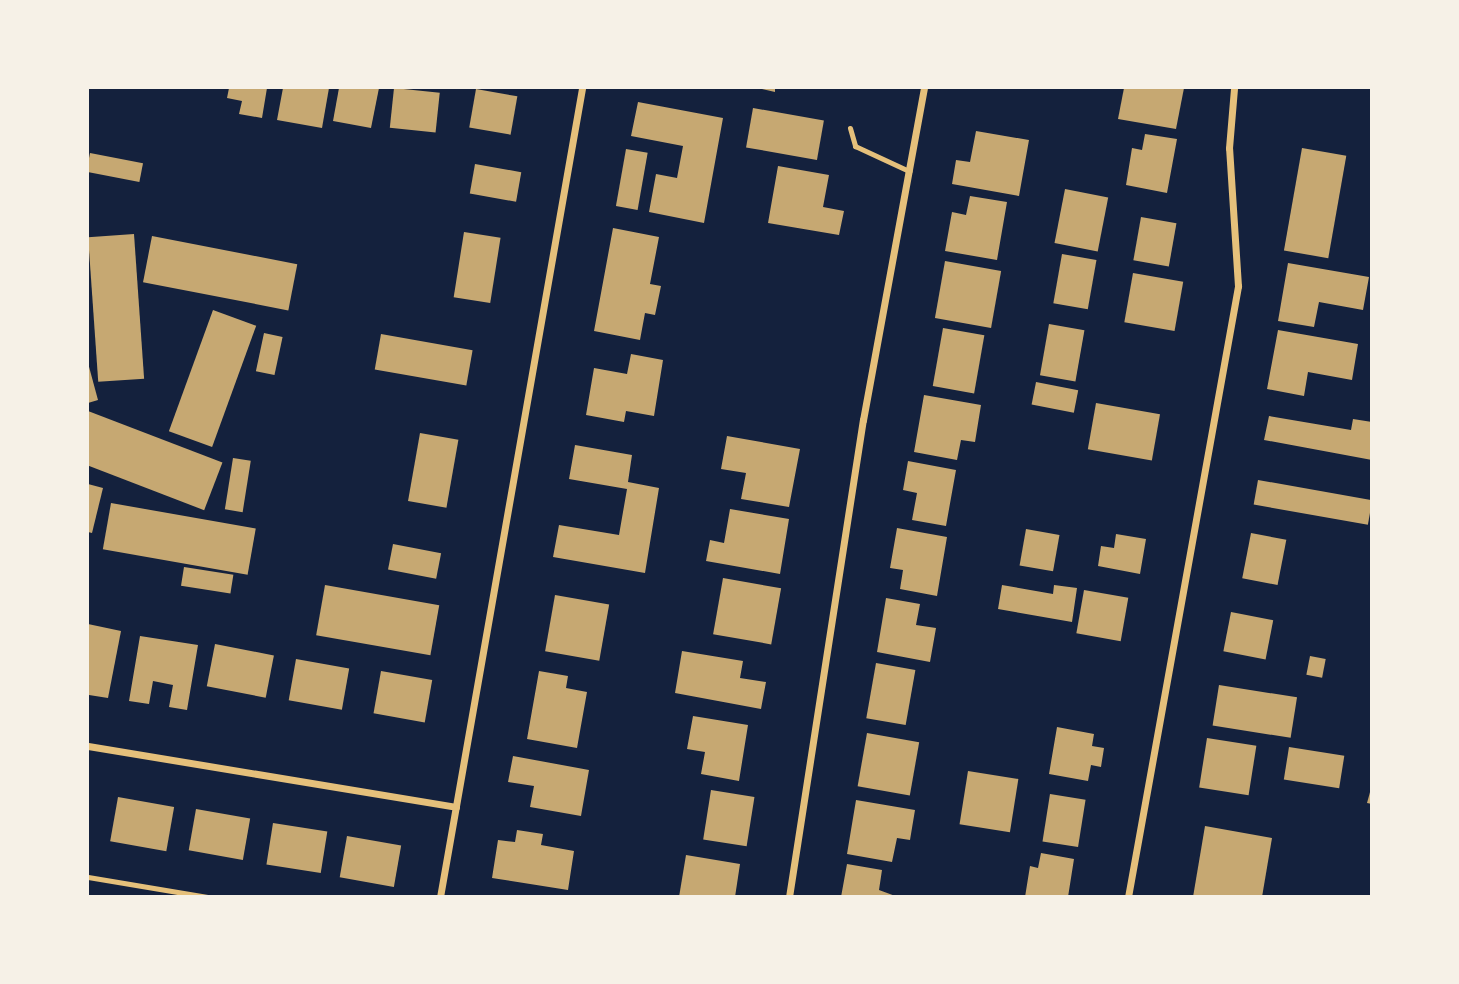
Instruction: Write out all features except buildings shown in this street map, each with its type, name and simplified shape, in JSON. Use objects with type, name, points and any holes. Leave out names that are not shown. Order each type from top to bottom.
[{"type":"street","points":[[440,897],[582,88]]},
{"type":"street","points":[[789,897],[860,433],[924,88]]},
{"type":"street","points":[[1128,897],[1236,299],[1229,148],[1234,88]]},
{"type":"street","points":[[88,746],[456,807]]},
{"type":"lane","points":[[850,128],[855,146],[909,171]]},
{"type":"lane","points":[[88,877],[207,897]]}]
